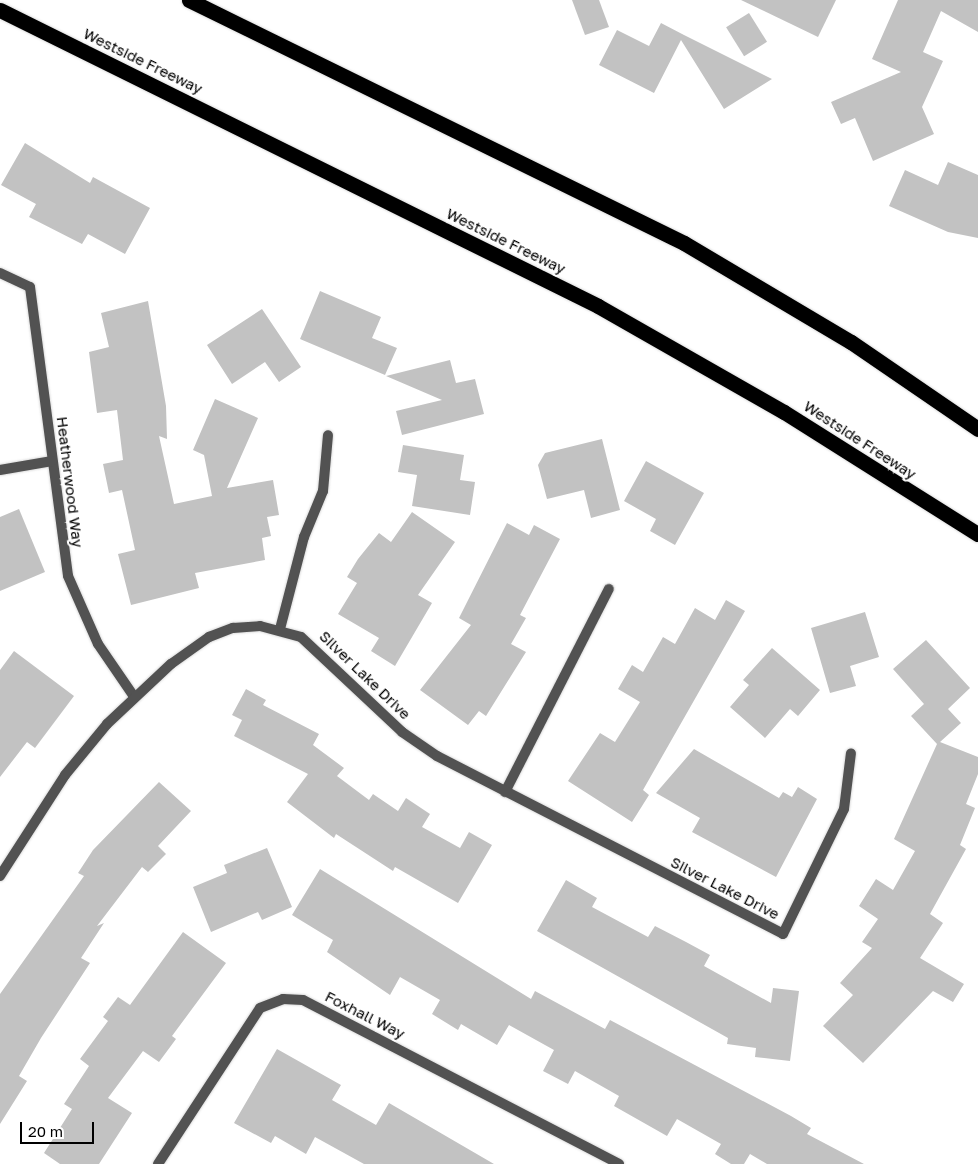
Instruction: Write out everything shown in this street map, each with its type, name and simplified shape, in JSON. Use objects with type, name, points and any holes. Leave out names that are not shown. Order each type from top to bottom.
[{"type":"highway","points":[[189,0],[684,243],[851,342],[978,429]]},
{"type":"highway","name":"Westside Freeway","points":[[0,10],[598,306],[784,412],[978,534]]},
{"type":"street","name":"Heatherwood Way","points":[[0,273],[30,287],[52,461],[71,584],[98,644],[135,698]]},
{"type":"street","points":[[280,629],[304,537],[323,491],[328,435]]},
{"type":"street","points":[[0,470],[52,461]]},
{"type":"street","points":[[504,792],[609,589]]},
{"type":"street","name":"Silver Lake Drive","points":[[0,876],[65,775],[135,698],[209,638],[233,628],[280,629],[318,648],[402,732],[504,792],[783,934],[844,809],[851,753]]},
{"type":"street","name":"Foxhall Way","points":[[158,1164],[260,1008],[284,999],[303,1000],[619,1164]]},
{"type":"building","points":[[572,0],[599,0],[609,27],[585,35]]},
{"type":"building","points":[[741,0],[836,0],[818,37]]},
{"type":"building","points":[[898,0],[978,0],[978,32],[941,11],[923,52],[943,61],[922,107],[934,134],[873,161],[855,118],[841,124],[831,102],[901,72],[872,59]]},
{"type":"building","points":[[749,13],[767,42],[744,56],[726,27]]},
{"type":"building","points":[[661,23],[772,79],[724,109],[681,40],[654,93],[599,65],[617,30],[649,46]]},
{"type":"building","points":[[25,143],[90,183],[93,177],[150,208],[125,254],[88,234],[82,244],[29,217],[36,204],[1,185]]},
{"type":"building","points":[[948,162],[978,175],[978,238],[948,232],[889,206],[905,170],[938,185]]},
{"type":"building","points":[[320,291],[381,317],[372,338],[397,348],[385,375],[300,339]]},
{"type":"building","points":[[148,301],[166,406],[167,439],[159,436],[174,504],[212,496],[204,455],[193,450],[215,399],[258,418],[227,488],[273,480],[279,515],[267,517],[271,536],[262,538],[265,560],[195,573],[199,588],[131,605],[118,554],[135,550],[122,490],[109,493],[103,464],[123,460],[117,410],[97,413],[89,352],[109,347],[101,313]]},
{"type":"building","points":[[262,309],[301,367],[279,382],[265,362],[232,384],[207,345]]},
{"type":"building","points":[[450,360],[456,383],[475,379],[484,414],[402,435],[396,411],[442,400],[386,376]]},
{"type":"building","points":[[602,439],[620,510],[591,518],[584,490],[547,499],[538,465],[545,453]]},
{"type":"building","points":[[403,445],[464,455],[460,480],[475,482],[470,515],[412,506],[417,475],[398,472]]},
{"type":"building","points":[[646,461],[704,493],[675,545],[650,531],[656,519],[624,501]]},
{"type":"building","points":[[19,509],[45,572],[0,591],[0,517]]},
{"type":"building","points":[[412,512],[455,542],[418,595],[432,603],[395,666],[371,651],[379,638],[338,614],[357,583],[347,577],[358,559],[379,533],[391,542]]},
{"type":"building","points":[[507,523],[529,535],[534,525],[560,539],[520,615],[526,618],[511,644],[526,652],[486,716],[479,711],[468,725],[420,690],[471,625],[459,618]]},
{"type":"building","points":[[726,600],[745,611],[643,790],[649,795],[632,822],[568,781],[600,733],[615,742],[640,702],[618,689],[632,665],[643,672],[663,637],[675,644],[695,608],[715,620]]},
{"type":"building","points":[[865,612],[879,657],[850,666],[856,686],[830,693],[811,628]]},
{"type":"building","points":[[926,640],[970,688],[948,709],[961,723],[940,742],[978,757],[978,774],[966,804],[975,808],[960,845],[966,849],[930,914],[943,923],[920,958],[964,984],[953,1002],[933,991],[863,1063],[823,1026],[853,995],[840,983],[872,948],[862,942],[878,919],[859,906],[876,879],[893,890],[915,851],[894,839],[937,744],[911,716],[924,704],[893,669]]},
{"type":"building","points":[[772,648],[820,690],[798,716],[790,709],[765,738],[730,707],[749,685],[743,680]]},
{"type":"building","points":[[14,651],[74,696],[35,748],[27,742],[0,777],[0,670]]},
{"type":"building","points":[[246,689],[266,700],[263,705],[319,734],[313,745],[344,768],[337,776],[369,800],[373,794],[398,811],[406,798],[430,814],[422,827],[460,848],[469,832],[492,845],[458,903],[395,867],[393,871],[336,834],[334,838],[287,802],[308,774],[234,736],[242,720],[232,715]]},
{"type":"building","points":[[694,749],[779,798],[783,792],[792,797],[798,787],[817,799],[776,877],[692,832],[700,818],[656,793]]},
{"type":"building","points":[[159,782],[191,811],[158,846],[166,854],[148,872],[142,867],[97,926],[104,923],[81,958],[90,963],[41,1038],[19,1076],[27,1081],[0,1124],[0,994],[84,876],[78,873],[93,850]]},
{"type":"building","points":[[267,848],[292,907],[262,920],[258,912],[211,932],[193,887],[227,873],[224,865]]},
{"type":"building","points":[[320,869],[531,999],[535,991],[605,1029],[610,1020],[791,1116],[811,1128],[807,1134],[864,1164],[767,1164],[750,1154],[744,1164],[731,1164],[715,1154],[721,1144],[677,1119],[667,1136],[614,1106],[619,1096],[575,1071],[568,1084],[543,1071],[554,1050],[509,1025],[497,1045],[461,1024],[458,1030],[432,1014],[440,1000],[400,977],[390,995],[327,952],[333,940],[292,915]]},
{"type":"building","points":[[566,880],[597,898],[592,907],[648,937],[655,926],[710,955],[704,966],[771,1003],[773,988],[799,991],[790,1061],[755,1057],[756,1048],[727,1044],[728,1038],[537,931]]},
{"type":"building","points":[[183,932],[226,963],[172,1036],[176,1039],[159,1062],[143,1051],[108,1098],[132,1113],[99,1164],[60,1164],[44,1153],[72,1109],[64,1104],[89,1066],[80,1059],[108,1021],[103,1017],[118,997],[130,1005]]},
{"type":"building","points":[[277,1049],[341,1085],[332,1100],[376,1125],[389,1103],[494,1164],[364,1164],[315,1137],[306,1154],[275,1136],[271,1143],[234,1123]]}]
